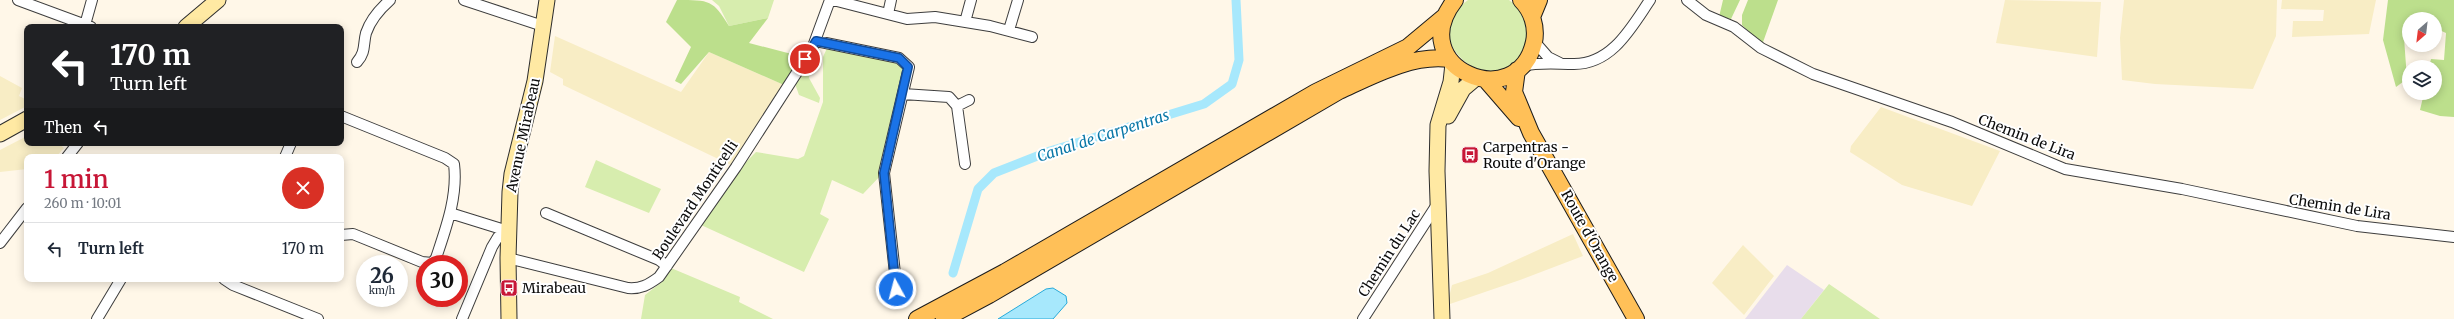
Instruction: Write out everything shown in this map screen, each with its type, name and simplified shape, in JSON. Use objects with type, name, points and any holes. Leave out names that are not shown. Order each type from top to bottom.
[{"type":"main road","points":[[190,24],[218,0]]},
{"type":"main road","name":"Avenue Mirabeau","points":[[510,319],[508,231],[512,174],[536,81],[547,0]]},
{"type":"main road","points":[[1521,0],[1532,17]]},
{"type":"main road","points":[[1439,137],[1458,96],[1481,79],[1502,77],[1519,68],[1528,58],[1534,41],[1532,17],[1539,0]]},
{"type":"main road","points":[[1442,319],[1437,171],[1440,115],[1451,82],[1451,62],[1441,34],[1446,10]]},
{"type":"main road","points":[[917,319],[999,276],[1316,92],[1408,47],[1446,10]]},
{"type":"main road","points":[[944,319],[989,295],[1339,92],[1374,75],[1402,66],[1432,59],[1451,62]]},
{"type":"main road","name":"Route d'Orange","points":[[1451,62],[1481,79],[1531,133]]},
{"type":"main road","name":"Route d'Orange","points":[[1519,68],[1514,92],[1531,133],[1636,319]]},
{"type":"main road","points":[[0,134],[24,121]]},
{"type":"street","points":[[18,0],[83,24]]},
{"type":"street","points":[[88,24],[92,0]]},
{"type":"street","points":[[357,62],[363,55],[366,32],[374,18],[390,0]]},
{"type":"street","points":[[464,0],[543,26]]},
{"type":"street","name":"Boulevard Monticelli","points":[[508,258],[637,289],[659,277],[736,167],[816,41],[830,0]]},
{"type":"street","points":[[833,0],[907,19],[935,17],[1009,30],[1032,37]]},
{"type":"street","points":[[888,14],[891,0]]},
{"type":"street","points":[[966,22],[971,0]]},
{"type":"street","points":[[1009,30],[1018,0]]},
{"type":"street","points":[[1519,68],[1560,63],[1584,64],[1608,53],[1628,33],[1650,0]]},
{"type":"street","name":"Chemin de Lira","points":[[1687,0],[1706,15],[1734,27],[1761,48],[1807,72],[1952,122],[2065,169],[2182,189],[2357,226],[2454,237]]},
{"type":"street","points":[[816,41],[899,58],[908,67],[884,173],[898,301]]},
{"type":"street","points":[[1534,41],[1548,58],[1560,63]]},
{"type":"street","points":[[903,94],[949,98],[957,106],[965,164]]},
{"type":"street","points":[[957,106],[969,100]]},
{"type":"street","points":[[344,117],[445,158],[454,164],[456,176],[450,213],[436,258],[432,264],[422,262],[353,234],[344,235]]},
{"type":"street","points":[[69,154],[76,146]]},
{"type":"street","name":"Chemin du Lac","points":[[1363,319],[1438,203]]},
{"type":"street","points":[[0,243],[24,212]]},
{"type":"street","points":[[450,213],[508,231]]},
{"type":"street","points":[[546,213],[659,260],[668,266]]},
{"type":"street","points":[[462,319],[492,247],[498,237],[508,231]]},
{"type":"street","points":[[97,319],[119,282]]},
{"type":"street","points":[[231,282],[318,319]]},
{"type":"shaded area","points":[[2005,0],[2101,2],[2097,57],[1996,43]]},
{"type":"shaded area","points":[[2124,0],[2277,0],[2276,36],[2253,89],[2155,84],[2122,80],[2120,38]]},
{"type":"shaded area","points":[[2282,0],[2376,0],[2369,34],[2292,37],[2293,21],[2323,21],[2324,10],[2281,9]]},
{"type":"shaded area","points":[[555,36],[681,92],[709,52],[784,85],[733,166],[563,85],[563,79],[550,72]]},
{"type":"shaded area","points":[[0,76],[22,88],[19,96],[24,98],[24,108],[0,120]]},
{"type":"shaded area","points":[[1881,107],[2000,151],[1972,206],[1902,185],[1850,152],[1851,146]]},
{"type":"shaded area","points":[[24,138],[24,146],[62,146],[64,148],[59,154],[24,154],[24,169],[0,172],[0,150]]},
{"type":"shaded area","points":[[1573,234],[1583,256],[1520,280],[1447,305],[1452,285],[1488,273]]},
{"type":"shaded area","points":[[1743,245],[1774,276],[1744,315],[1712,283]]},
{"type":"shaded area","points":[[1787,265],[1824,290],[1801,319],[1745,319]]},
{"type":"green space","points":[[677,0],[697,0],[709,3],[719,11],[729,26],[768,18],[749,43],[803,57],[784,85],[709,52],[681,84],[675,81],[691,47],[666,22]]},
{"type":"green space","points":[[712,0],[774,0],[768,18],[729,26],[719,6]]},
{"type":"green space","points":[[1468,0],[1509,0],[1520,11],[1526,24],[1527,38],[1522,51],[1511,66],[1496,71],[1480,69],[1465,62],[1454,49],[1449,34],[1453,17]]},
{"type":"green space","points":[[1723,0],[1740,0],[1731,19],[1719,17]]},
{"type":"green space","points":[[1748,0],[1778,0],[1762,45],[1742,25],[1742,15]]},
{"type":"green space","points":[[2388,0],[2454,0],[2454,117],[2440,116],[2420,110],[2422,100],[2442,100],[2442,60],[2431,60],[2431,59],[2444,60],[2446,33],[2442,31],[2442,12],[2402,12],[2402,52],[2405,52],[2406,60],[2402,60],[2402,83],[2396,87],[2383,40]]},
{"type":"green space","points":[[827,48],[898,62],[906,68],[882,174],[863,194],[832,180],[820,214],[829,219],[804,272],[701,225],[739,169],[756,152],[798,159],[804,156],[823,102],[823,57]]},
{"type":"green space","points":[[813,54],[809,78],[820,98],[819,103],[799,95],[794,81]]},
{"type":"green space","points":[[596,160],[661,189],[649,213],[585,187]]},
{"type":"green space","points":[[671,268],[740,297],[739,302],[773,319],[641,319],[645,295],[663,281]]},
{"type":"green space","points":[[1829,284],[1880,319],[1801,319]]},
{"type":"water","points":[[1053,288],[1066,296],[1067,303],[1053,319],[998,319],[1046,289]]},
{"type":"waterway","name":"Canal de Carpentras","points":[[953,273],[978,189],[994,173],[1050,151],[1204,104],[1232,84],[1239,60],[1236,0]]},
{"type":"place","name":"Carpentras - Route d'Orange","points":[[1470,155]]},
{"type":"place","name":"Mirabeau","points":[[509,288]]},
{"type":"route","points":[[805,59],[816,41],[828,45],[899,58],[908,67],[884,173],[896,289]]}]
